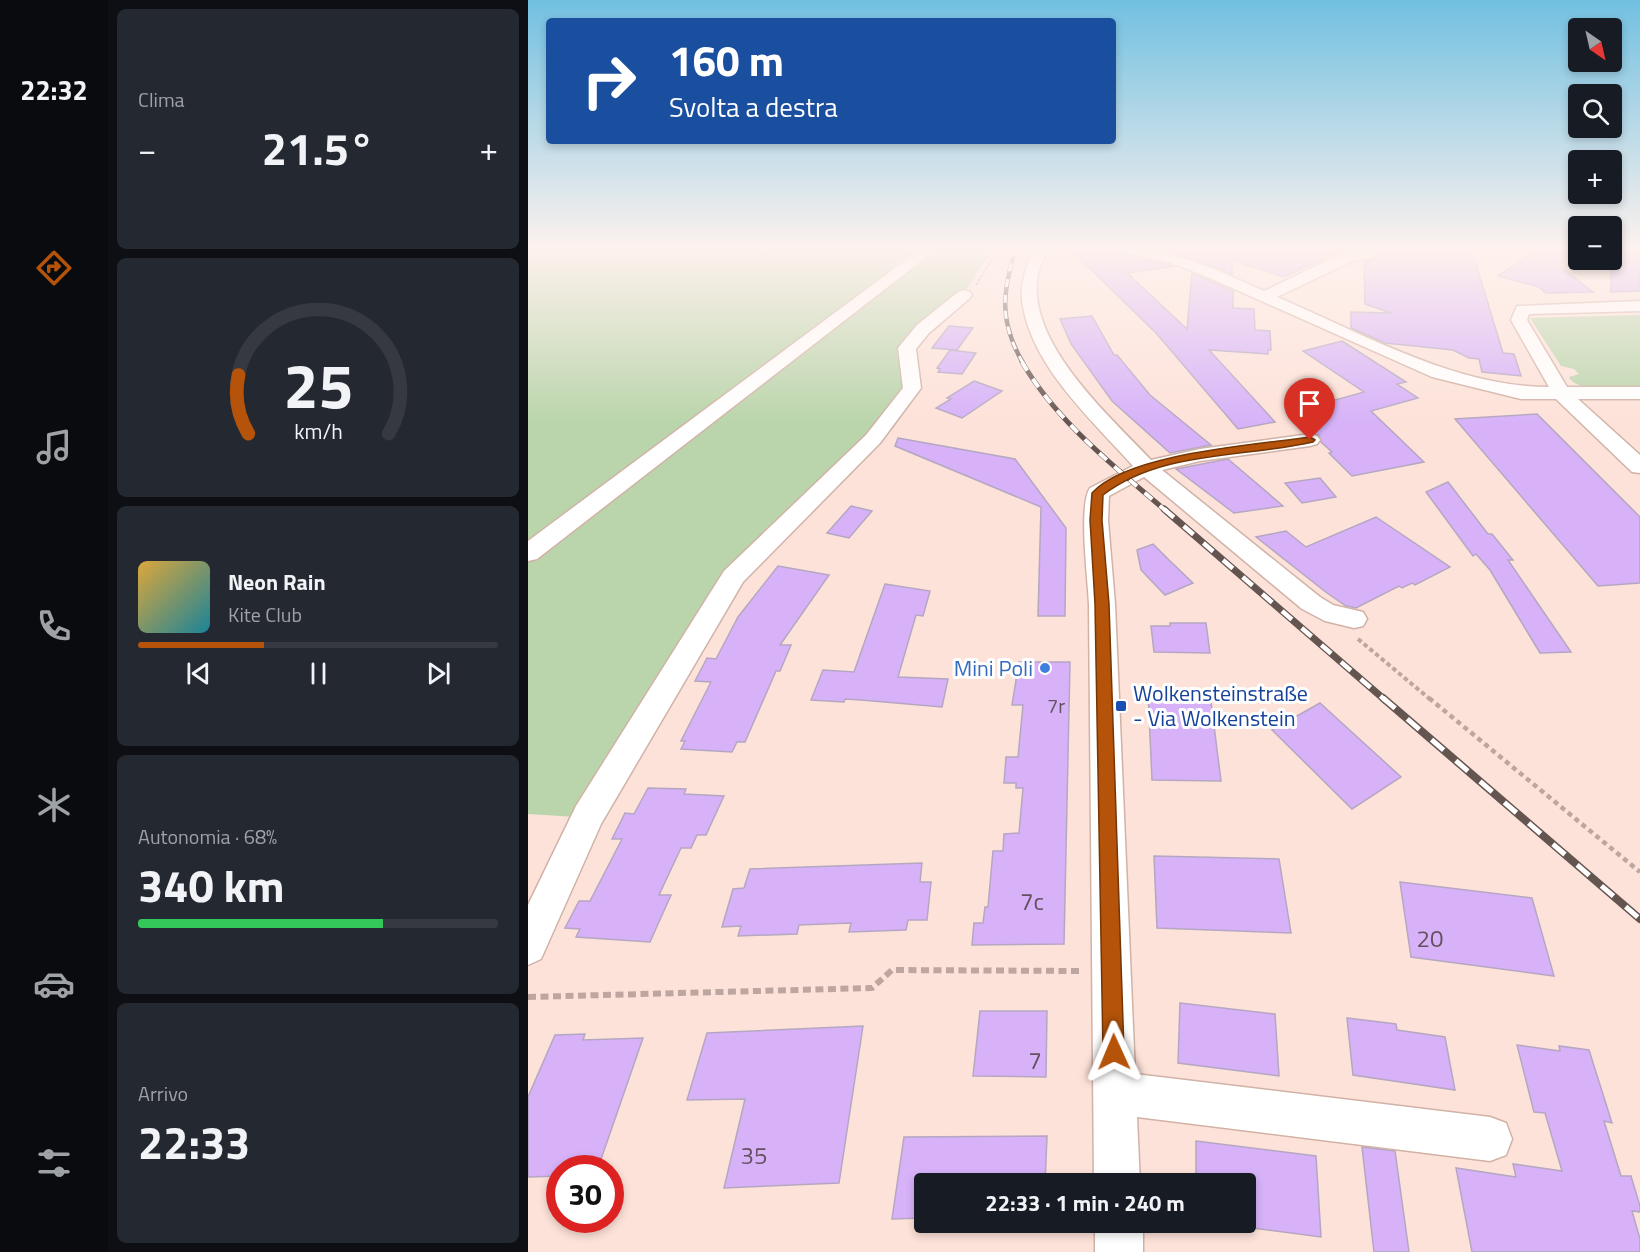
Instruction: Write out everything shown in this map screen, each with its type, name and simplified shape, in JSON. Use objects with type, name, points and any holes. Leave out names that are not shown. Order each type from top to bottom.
[{"type":"street","points":[[528,553],[854,306]]},
{"type":"street","points":[[528,945],[588,816],[733,577],[873,439],[912,388],[907,348],[923,330],[951,306]]},
{"type":"street","points":[[1032,306],[1041,338],[1083,398],[1146,468],[1325,612],[1354,619]]},
{"type":"street","points":[[1286,306],[1438,373],[1480,385],[1515,392],[1640,393]]},
{"type":"street","points":[[1623,306],[1523,309],[1519,320],[1562,394],[1640,467]]},
{"type":"street","points":[[1118,1173],[1102,604],[1096,520],[1098,493],[1114,482],[1146,468],[1185,459],[1310,440]]},
{"type":"street","points":[[1115,1093],[1490,1139]]},
{"type":"street","points":[[1119,1233],[1119,1252]]},
{"type":"path","points":[[1325,612],[1640,872]]},
{"type":"path","points":[[528,996],[872,988],[892,970],[1112,971]]},
{"type":"green space","points":[[528,306],[945,306],[909,336],[904,386],[866,436],[715,585],[576,817],[528,814]]},
{"type":"green space","points":[[1640,315],[1640,388],[1623,389],[1590,388],[1573,382],[1569,377],[1579,374],[1574,369],[1561,366],[1530,318]]},
{"type":"building","points":[[1129,306],[1163,306],[1187,329],[1189,306],[1254,309],[1255,330],[1270,331],[1271,350],[1268,350],[1268,354],[1209,350],[1275,422],[1238,429],[1156,333]]},
{"type":"building","points":[[1372,306],[1489,306],[1503,353],[1514,354],[1521,376],[1482,372],[1479,359],[1469,358],[1453,350],[1385,343],[1351,328],[1351,312],[1391,313]]},
{"type":"building","points":[[1092,316],[1114,355],[1117,355],[1150,395],[1211,445],[1170,453],[1112,401],[1071,344],[1060,319]]},
{"type":"building","points":[[949,326],[973,328],[957,350],[932,348]]},
{"type":"building","points":[[1342,341],[1406,382],[1397,384],[1418,398],[1371,411],[1424,462],[1352,476],[1329,453],[1332,452],[1321,442],[1319,435],[1309,432],[1288,413],[1364,392],[1303,351]]},
{"type":"building","points":[[950,350],[976,353],[962,374],[938,372],[940,369],[937,368]]},
{"type":"building","points":[[974,381],[1002,391],[962,418],[936,408],[951,399],[947,398]]},
{"type":"building","points":[[1537,414],[1640,517],[1640,583],[1598,586],[1455,419]]},
{"type":"building","points":[[898,438],[1015,459],[1066,528],[1065,616],[1038,616],[1041,507],[895,446]]},
{"type":"building","points":[[1228,459],[1283,506],[1234,513],[1176,469]]},
{"type":"building","points":[[1320,478],[1336,497],[1302,503],[1285,483]]},
{"type":"building","points":[[1448,482],[1488,534],[1492,534],[1513,560],[1508,560],[1571,652],[1540,653],[1490,570],[1476,554],[1473,556],[1426,492]]},
{"type":"building","points":[[851,506],[872,511],[849,538],[827,533]]},
{"type":"building","points":[[1376,517],[1450,567],[1415,585],[1412,583],[1402,588],[1399,586],[1356,608],[1346,606],[1327,593],[1256,537],[1286,531],[1306,547]]},
{"type":"building","points":[[1153,544],[1193,583],[1165,595],[1141,570],[1137,550]]},
{"type":"building","points":[[778,566],[829,575],[780,645],[791,645],[780,671],[776,671],[745,742],[737,742],[732,752],[681,749],[685,741],[681,741],[711,682],[695,681],[707,658],[716,659],[738,617]]},
{"type":"building","points":[[885,584],[930,591],[923,616],[916,615],[898,677],[948,679],[942,707],[845,699],[844,702],[811,700],[823,670],[854,672]]},
{"type":"building","points":[[1170,623],[1206,623],[1210,653],[1154,652],[1151,626],[1170,626]]},
{"type":"building","points":[[1019,662],[1070,662],[1064,944],[972,945],[974,923],[983,923],[985,907],[988,907],[993,851],[1003,851],[1004,834],[1019,833],[1023,788],[1016,788],[1016,783],[1004,783],[1006,757],[1018,757],[1023,705],[1012,705]]},
{"type":"building","points":[[1148,692],[1210,694],[1221,781],[1152,780]]},
{"type":"building","points":[[1320,703],[1401,777],[1352,809],[1272,730]]},
{"type":"building","points":[[648,788],[686,789],[684,794],[724,796],[706,835],[697,835],[691,848],[681,848],[659,895],[671,895],[650,942],[576,937],[580,929],[565,928],[579,901],[590,901],[622,839],[612,839],[625,813],[634,814]]},
{"type":"building","points":[[1154,856],[1279,859],[1291,933],[1157,928]]},
{"type":"building","points":[[922,863],[920,882],[931,882],[927,920],[908,920],[906,930],[849,932],[851,923],[799,925],[797,934],[738,936],[741,926],[722,927],[733,889],[744,888],[750,869]]},
{"type":"building","points":[[1400,882],[1532,898],[1554,976],[1411,957]]},
{"type":"building","points":[[1180,1003],[1275,1014],[1279,1076],[1178,1063]]},
{"type":"building","points":[[980,1011],[1047,1011],[1046,1077],[973,1076]]},
{"type":"building","points":[[1347,1018],[1396,1024],[1397,1030],[1445,1037],[1455,1090],[1353,1075]]},
{"type":"building","points":[[863,1026],[839,1183],[724,1188],[745,1099],[687,1100],[707,1033]]},
{"type":"building","points":[[585,1034],[583,1040],[643,1038],[602,1155],[546,1155],[546,1176],[528,1177],[528,1097],[555,1035]]},
{"type":"building","points":[[1517,1045],[1560,1051],[1559,1046],[1589,1050],[1612,1123],[1604,1121],[1621,1176],[1631,1176],[1640,1206],[1640,1212],[1632,1211],[1640,1239],[1640,1252],[1472,1252],[1456,1168],[1516,1177],[1513,1164],[1562,1171],[1545,1113],[1534,1112]]},
{"type":"building","points":[[1047,1136],[1045,1173],[914,1173],[914,1218],[892,1219],[904,1137]]},
{"type":"building","points":[[1196,1141],[1316,1156],[1321,1237],[1256,1228],[1256,1173],[1196,1173]]},
{"type":"building","points":[[1362,1147],[1395,1151],[1409,1252],[1374,1252]]},
{"type":"railway","points":[[1005,306],[1010,334],[1023,363]]},
{"type":"railway","points":[[1022,362],[1036,384],[1069,424],[1166,511]]},
{"type":"railway","points":[[1164,509],[1385,700]]},
{"type":"railway","points":[[1383,698],[1640,919]]},
{"type":"place","name":"Mini Poli","points":[[1045,668]]},
{"type":"place","name":"Wolkensteinstraße - Via Wolkenstein","points":[[1121,706]]},
{"type":"route","points":[[1114,1052],[1102,604],[1096,520],[1098,493],[1114,482],[1146,468],[1185,459],[1310,440]]}]
